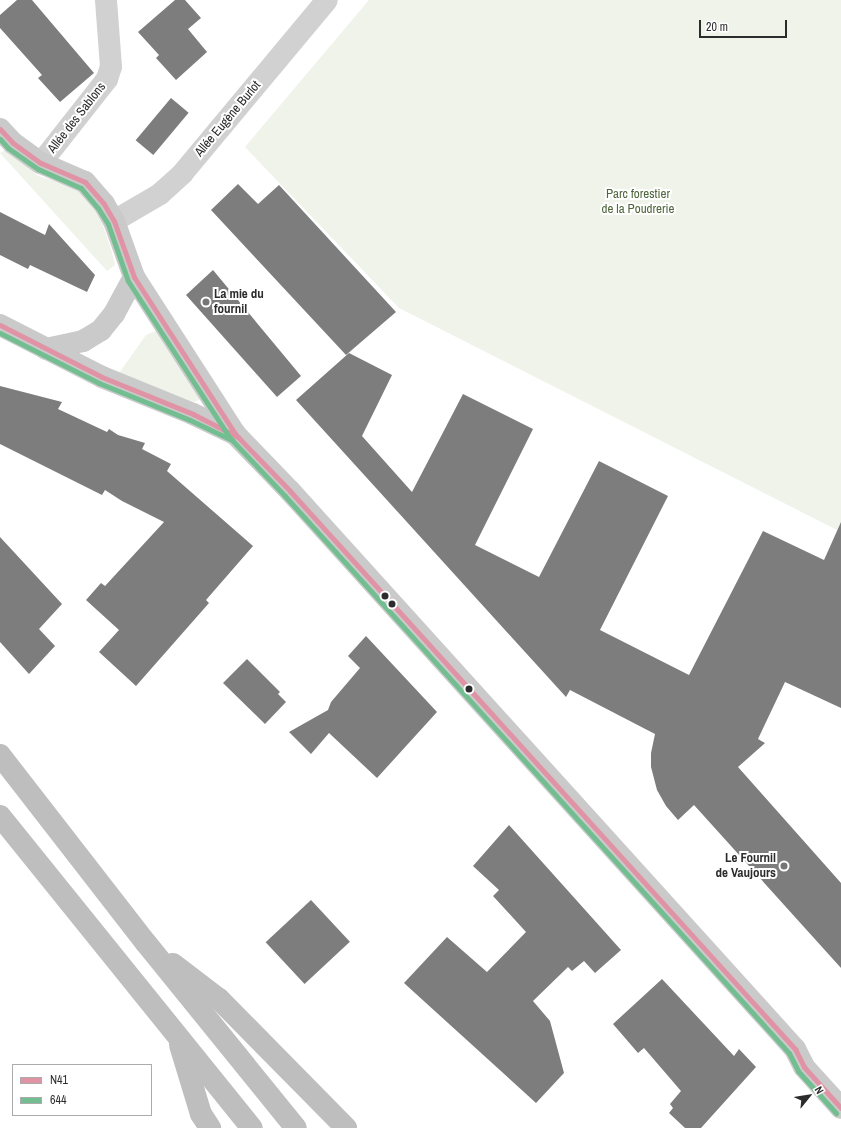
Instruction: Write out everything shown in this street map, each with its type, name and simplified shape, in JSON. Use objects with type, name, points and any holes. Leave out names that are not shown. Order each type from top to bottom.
[{"type":"highway","points":[[0,755],[146,943],[296,1128]]},
{"type":"highway","points":[[0,816],[252,1128]]},
{"type":"highway","points":[[146,943],[219,999],[346,1128]]},
{"type":"highway","points":[[177,1035],[201,1114],[210,1128]]},
{"type":"main road","points":[[0,129],[13,143],[41,162],[85,182],[104,204],[114,221],[134,278],[235,434],[296,497],[795,1049],[804,1067],[841,1108]]},
{"type":"main road","points":[[46,349],[83,341],[101,330],[114,314],[134,278]]},
{"type":"main road","points":[[0,324],[102,377],[192,414],[235,434]]},
{"type":"main road","points":[[795,1049],[813,1057],[841,1086]]},
{"type":"street","name":"Allée des Sablons","points":[[41,162],[68,126],[107,79],[111,68],[106,0]]},
{"type":"street","name":"Allée Eugène Burlot","points":[[114,221],[160,194],[182,174],[327,0]]},
{"type":"green space","name":"Parc forestier de la Poudrerie","points":[[369,0],[841,0],[841,532],[399,308],[245,147]]},
{"type":"green space","points":[[7,149],[38,176],[69,185],[88,199],[102,223],[115,265],[107,271],[0,153]]},
{"type":"green space","points":[[156,331],[201,399],[194,402],[117,376],[146,335]]},
{"type":"building","points":[[17,0],[32,0],[94,73],[60,102],[38,78],[42,75],[0,28],[0,15]]},
{"type":"building","points":[[175,0],[185,0],[201,18],[188,29],[207,52],[176,80],[156,58],[159,55],[138,32]]},
{"type":"building","points":[[171,98],[189,113],[153,155],[136,140]]},
{"type":"building","points":[[238,184],[258,204],[279,185],[396,312],[346,355],[211,210]]},
{"type":"building","points":[[0,212],[45,235],[49,224],[95,275],[87,292],[30,265],[28,269],[0,255]]},
{"type":"building","points":[[213,270],[301,376],[277,397],[186,295]]},
{"type":"building","points":[[349,353],[392,375],[362,436],[412,492],[463,394],[533,429],[475,545],[539,577],[599,461],[668,496],[600,630],[689,675],[763,531],[824,560],[841,522],[841,708],[785,682],[758,739],[765,743],[738,767],[841,883],[841,968],[694,805],[678,820],[666,806],[657,790],[651,767],[651,753],[655,734],[570,690],[566,697],[296,400]]},
{"type":"building","points":[[0,386],[62,402],[58,409],[107,432],[109,429],[118,435],[145,443],[142,449],[171,464],[167,471],[253,546],[206,600],[209,603],[136,686],[99,652],[119,630],[86,600],[101,583],[105,586],[164,522],[122,501],[105,490],[102,495],[0,444]]},
{"type":"building","points":[[0,537],[62,604],[39,629],[55,646],[29,674],[0,642]]},
{"type":"building","points":[[366,636],[437,712],[377,778],[329,733],[311,754],[289,732],[328,710],[331,702],[360,668],[348,656]]},
{"type":"building","points":[[247,659],[280,692],[278,694],[286,702],[265,724],[223,683]]},
{"type":"building","points":[[509,825],[621,950],[595,973],[584,961],[572,971],[568,967],[533,1001],[550,1021],[564,1073],[536,1103],[404,983],[447,937],[487,972],[526,932],[493,896],[499,890],[473,866]]},
{"type":"building","points":[[311,900],[350,942],[305,984],[266,942]]},
{"type":"building","points":[[662,979],[734,1056],[739,1049],[756,1067],[701,1128],[685,1128],[669,1113],[673,1108],[670,1104],[681,1091],[644,1048],[638,1053],[613,1024]]},
{"type":"transit line","name":"N41","points":[[0,129],[13,143],[41,163],[85,182],[104,204],[114,221],[134,277],[235,434],[290,491],[795,1049],[804,1067],[841,1108]]},
{"type":"transit line","name":"644","points":[[0,139],[8,148],[38,169],[81,188],[98,208],[108,224],[128,281],[230,438],[285,496],[789,1053],[798,1071],[836,1113]]},
{"type":"transit line","name":"N41","points":[[0,325],[102,377],[193,414],[238,437]]},
{"type":"transit line","name":"644","points":[[0,333],[99,383],[190,420],[232,440]]},
{"type":"place","name":"La mie du fournil","points":[[206,302]]},
{"type":"place","name":"Le Fournil de Vaujours","points":[[784,866]]}]
